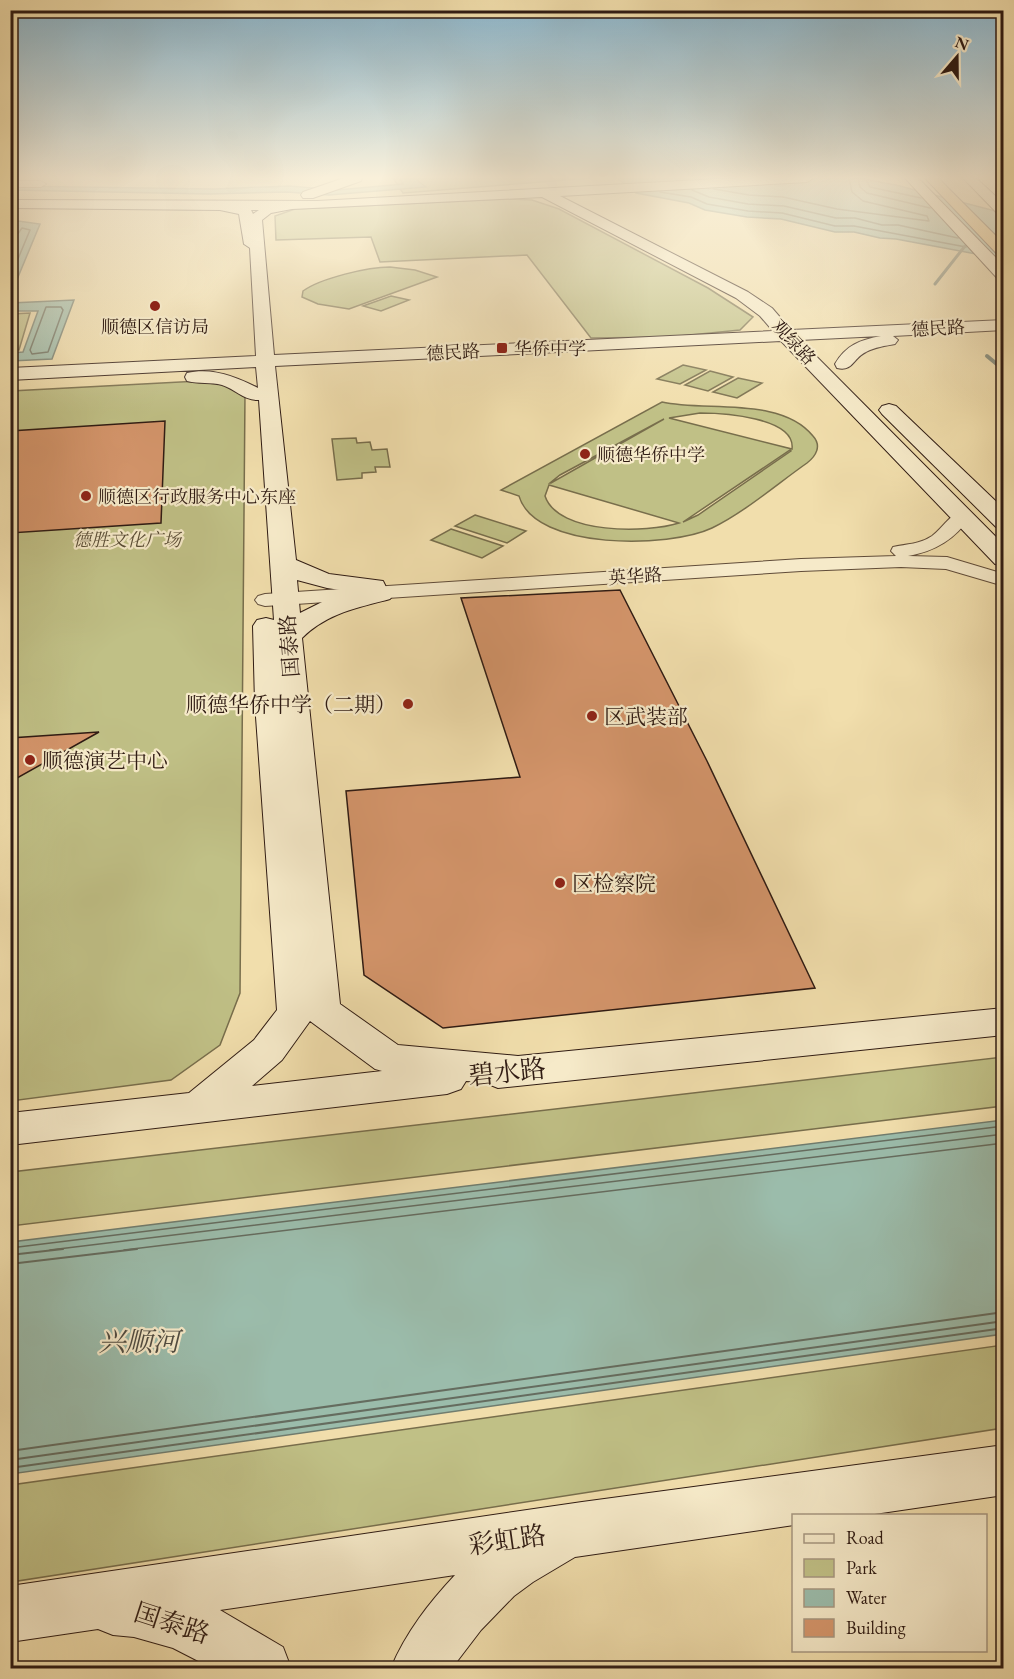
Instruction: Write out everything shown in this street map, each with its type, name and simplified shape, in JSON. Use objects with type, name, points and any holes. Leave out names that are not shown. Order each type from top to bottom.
[{"type":"street","name":"国泰路","points":[[252,256],[284,563],[275,597],[288,636],[322,1010],[389,1059],[518,1071]]},
{"type":"street","name":"国泰路","points":[[200,1107],[268,1050],[296,1012],[269,703],[275,597],[257,256]]},
{"type":"street","name":"观绿路","points":[[677,256],[742,295],[770,305]]},
{"type":"street","name":"观绿路","points":[[683,256],[770,305],[816,366],[1004,559]]},
{"type":"street","points":[[986,256],[1004,276]]},
{"type":"street","points":[[725,343],[761,323],[770,305]]},
{"type":"street","name":"德民路","points":[[889,335],[1004,325]]},
{"type":"street","points":[[725,343],[797,338],[844,327],[889,335]]},
{"type":"street","points":[[844,364],[848,355],[858,348],[889,335]]},
{"type":"street","points":[[10,384],[174,371],[210,357],[262,364],[341,362],[797,338],[889,335],[1004,336]]},
{"type":"street","name":"观绿路","points":[[797,338],[844,364],[860,381]]},
{"type":"street","points":[[10,374],[174,371],[227,381],[262,364],[299,352],[341,362]]},
{"type":"street","points":[[262,364],[341,362]]},
{"type":"street","points":[[877,398],[1004,522]]},
{"type":"street","name":"英华路","points":[[380,590],[912,550],[943,539],[962,516]]},
{"type":"street","name":"英华路","points":[[275,597],[902,561],[947,563],[1004,580]]},
{"type":"street","points":[[284,563],[301,574],[317,579],[380,590]]},
{"type":"street","points":[[288,636],[302,621],[315,613],[334,604],[380,590]]},
{"type":"street","name":"碧水路","points":[[10,1129],[518,1071],[1004,1020]]},
{"type":"street","name":"彩虹路","points":[[10,1614],[582,1529],[1004,1470]]},
{"type":"street","points":[[420,1668],[432,1647],[463,1606],[500,1573],[539,1547],[582,1529]]},
{"type":"street","name":"国泰路","points":[[73,1604],[124,1607],[174,1619],[220,1639],[262,1668]]},
{"type":"green space","points":[[378,256],[499,256],[380,262]]},
{"type":"green space","points":[[528,256],[648,256],[708,288],[753,317],[740,330],[670,337],[591,338]]},
{"type":"green space","points":[[390,267],[415,270],[437,277],[349,309],[318,304],[302,297],[303,291],[321,282],[358,271]]},
{"type":"green space","points":[[391,296],[409,300],[381,311],[363,306]]},
{"type":"green space","points":[[30,313],[19,350],[11,350],[11,314]]},
{"type":"green space","points":[[683,365],[706,370],[680,384],[657,379]]},
{"type":"green space","points":[[710,371],[733,377],[708,391],[685,385]]},
{"type":"green space","points":[[738,378],[762,383],[737,398],[713,392]]},
{"type":"green space","name":"德胜文化广场","points":[[218,380],[245,393],[240,993],[220,1045],[171,1080],[11,1101],[11,391]]},
{"type":"green space","points":[[662,402],[762,410],[782,415],[799,423],[817,443],[817,451],[810,460],[737,514],[712,528],[692,535],[666,539],[606,540],[576,536],[550,527],[530,514],[519,496],[501,490]],"holes":[[[700,413],[755,419],[782,430],[790,438],[792,449],[669,418]],[[664,419],[550,483],[560,475]],[[790,450],[698,515],[683,522]],[[549,485],[679,523],[626,529],[585,524],[567,518],[553,509],[545,496]]]},
{"type":"green space","points":[[356,438],[357,443],[370,442],[372,450],[387,449],[390,467],[375,467],[376,472],[362,473],[362,478],[337,480],[332,439]]},
{"type":"green space","points":[[475,515],[526,531],[507,543],[455,526]]},
{"type":"green space","points":[[451,529],[503,546],[482,558],[431,540]]},
{"type":"green space","points":[[1003,1057],[1003,1106],[11,1226],[11,1172]]},
{"type":"green space","points":[[1003,1345],[1003,1428],[11,1582],[11,1485]]},
{"type":"water","points":[[11,256],[27,256],[11,294]]},
{"type":"water","points":[[74,300],[52,359],[11,361],[11,353],[23,352],[38,311],[11,311],[11,303]]},
{"type":"water","name":"兴顺河","points":[[1003,1120],[1003,1334],[11,1474],[11,1242]]},
{"type":"building","name":"顺德区行政服务中心东座","points":[[165,421],[161,523],[10,533],[10,431]]},
{"type":"building","name":"区检察院","points":[[620,590],[707,761],[815,988],[443,1028],[364,975],[346,791],[520,777],[461,598]]},
{"type":"building","name":"顺德演艺中心","points":[[99,732],[10,782],[10,738]]},
{"type":"waterway","points":[[935,284],[957,256]]},
{"type":"waterway","points":[[987,356],[1004,370]]},
{"type":"place","name":"顺德区信访局","points":[[155,306]]},
{"type":"place","name":"华侨中学","points":[[502,348]]},
{"type":"place","name":"顺德华侨中学","points":[[585,454]]},
{"type":"place","name":"顺德区行政服务中心东座","points":[[86,496]]},
{"type":"place","name":"顺德华侨中学（二期）","points":[[408,704]]},
{"type":"place","name":"区武装部","points":[[592,716]]},
{"type":"place","name":"顺德演艺中心","points":[[30,760]]},
{"type":"place","name":"区检察院","points":[[560,883]]}]
